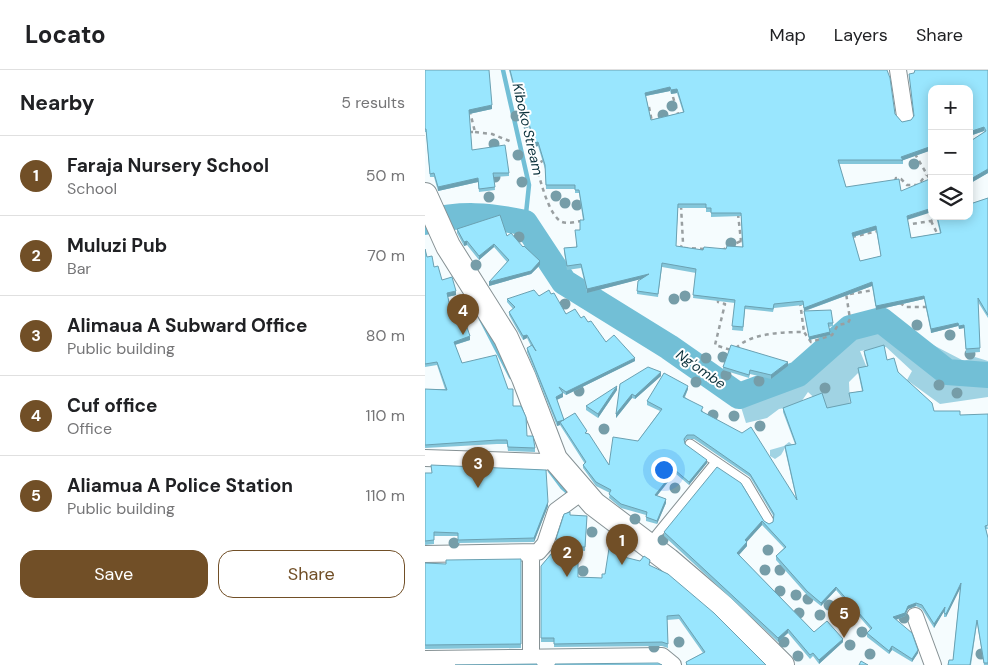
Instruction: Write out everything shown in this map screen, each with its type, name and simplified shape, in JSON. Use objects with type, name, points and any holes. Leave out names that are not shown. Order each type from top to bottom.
[{"type":"street","points":[[898,70],[905,116]]},
{"type":"street","points":[[428,203],[448,246],[506,338],[524,378],[555,459],[594,504],[649,544],[723,607],[782,665]]},
{"type":"street","points":[[425,458],[544,462],[555,459]]},
{"type":"street","points":[[425,554],[538,552],[545,544],[551,520],[556,511],[583,491]]},
{"type":"street","points":[[531,553],[531,656]]},
{"type":"street","points":[[915,616],[933,665]]},
{"type":"street","points":[[425,659],[531,656],[662,656],[673,665]]},
{"type":"lane","points":[[690,444],[746,482],[769,520]]},
{"type":"lane","points":[[649,544],[716,462]]},
{"type":"path","points":[[673,97],[680,121]]},
{"type":"path","points":[[649,107],[652,124]]},
{"type":"path","points":[[468,108],[475,132]]},
{"type":"path","points":[[678,114],[687,111]]},
{"type":"path","points":[[465,133],[492,134],[512,142]]},
{"type":"path","points":[[913,150],[928,177]]},
{"type":"path","points":[[546,159],[539,163],[537,169],[543,191],[556,217],[561,221],[569,223],[586,221]]},
{"type":"path","points":[[893,184],[896,178],[901,179],[907,185],[918,185],[926,175]]},
{"type":"path","points":[[681,248],[683,243],[682,197]]},
{"type":"path","points":[[737,212],[741,241]]},
{"type":"path","points":[[676,217],[681,217]]},
{"type":"path","points":[[897,227],[931,221],[940,237]]},
{"type":"path","points":[[847,238],[864,236],[880,231]]},
{"type":"path","points":[[677,250],[681,248],[723,250],[741,241],[753,243]]},
{"type":"path","points":[[723,250],[723,257]]},
{"type":"path","points":[[847,294],[878,289]]},
{"type":"path","points":[[800,299],[804,332],[811,342],[832,336],[838,325],[848,324],[850,319],[847,294],[844,290]]},
{"type":"path","points":[[719,296],[718,302],[725,304],[715,346],[734,350],[742,342],[757,336],[804,332]]},
{"type":"path","points":[[894,299],[906,307],[935,306]]},
{"type":"shaded area","points":[[879,317],[964,361],[975,357],[988,361],[988,397],[940,404],[907,380],[912,371],[886,347],[860,351],[867,368],[862,369],[849,382],[850,406],[827,410],[808,392],[799,405],[779,409],[767,418],[746,423],[736,391],[757,388],[776,378],[797,358],[822,346],[843,327]]},
{"type":"shaded area","points":[[789,442],[794,446],[785,448],[781,455],[775,459],[770,456],[770,450],[784,446]]},
{"type":"building","points":[[425,70],[489,70],[492,105],[469,110],[472,150],[505,145],[509,173],[493,173],[495,187],[479,189],[478,178],[438,187],[434,173],[430,174],[425,129]]},
{"type":"building","points":[[510,70],[887,70],[890,78],[895,114],[902,122],[911,120],[914,116],[909,74],[914,73],[915,70],[988,70],[988,169],[973,178],[973,139],[986,131],[984,127],[973,131],[973,85],[928,85],[928,147],[901,157],[903,160],[838,160],[846,187],[899,179],[901,191],[928,180],[928,209],[907,216],[911,238],[941,233],[938,220],[973,220],[973,203],[988,198],[988,315],[978,298],[980,348],[966,349],[964,325],[959,326],[958,323],[931,329],[924,296],[876,306],[872,282],[804,308],[803,301],[774,304],[773,309],[745,306],[743,327],[732,326],[735,300],[693,295],[696,269],[662,263],[658,294],[637,291],[638,281],[649,274],[587,289],[581,264],[567,266],[564,248],[577,247],[575,230],[580,230],[580,220],[584,220],[579,190],[575,190],[575,185],[546,185],[545,165],[538,142],[535,143],[529,124],[524,125]],"holes":[[[670,87],[671,90],[677,89],[684,112],[651,120],[645,93]],[[678,204],[706,204],[706,208],[711,208],[711,213],[741,213],[743,247],[727,246],[726,249],[704,247],[703,250],[676,246]],[[876,226],[881,256],[860,261],[852,233]]]},
{"type":"building","points":[[500,215],[507,236],[511,233],[523,247],[540,261],[531,271],[489,282],[509,260],[494,244],[479,256],[467,241],[464,242],[457,229]]},
{"type":"building","points":[[425,249],[427,257],[432,256],[434,267],[438,266],[442,280],[452,277],[456,291],[447,293],[452,316],[462,313],[470,336],[454,342],[462,363],[496,355],[508,389],[513,389],[513,406],[521,406],[526,417],[527,436],[533,436],[535,448],[508,447],[507,440],[425,445],[425,389],[447,390],[437,362],[425,364]]},
{"type":"building","points":[[534,290],[539,296],[549,290],[551,294],[554,293],[566,314],[575,309],[581,318],[584,316],[588,322],[591,321],[606,342],[614,335],[635,358],[566,392],[559,387],[563,393],[556,397],[564,420],[557,422],[527,348],[532,345],[536,351],[527,335],[523,336],[509,312],[515,307],[507,299]]},
{"type":"building","points":[[831,310],[833,323],[828,323],[830,332],[809,337],[804,311]]},
{"type":"building","points":[[731,345],[788,362],[771,375],[750,370],[749,375],[723,367]]},
{"type":"building","points":[[884,345],[887,360],[894,358],[898,372],[932,403],[934,411],[960,411],[960,415],[988,414],[988,525],[985,526],[988,538],[988,663],[984,663],[977,620],[970,665],[948,665],[949,660],[953,660],[961,583],[946,614],[944,613],[945,607],[934,624],[922,605],[916,603],[908,606],[905,613],[893,617],[912,633],[918,650],[912,659],[892,646],[889,651],[867,633],[872,628],[836,587],[821,603],[807,591],[776,556],[786,547],[762,521],[745,540],[747,542],[737,553],[814,632],[827,621],[843,639],[819,660],[813,653],[810,655],[788,629],[778,638],[664,532],[717,467],[741,483],[764,521],[769,524],[773,522],[774,514],[750,474],[694,435],[687,435],[684,439],[685,444],[707,460],[689,482],[675,470],[655,495],[666,499],[657,521],[646,517],[647,512],[621,504],[609,494],[611,490],[596,482],[583,465],[586,462],[560,422],[575,413],[587,431],[585,433],[589,434],[609,465],[613,437],[638,441],[662,409],[647,401],[664,373],[688,386],[683,397],[703,407],[701,411],[742,433],[751,427],[797,500],[785,446],[796,444],[783,408],[822,393],[827,408],[851,403],[849,393],[863,391],[858,368],[868,366],[864,351]]},
{"type":"building","points":[[648,367],[661,372],[635,396],[632,394],[616,414],[620,384]]},
{"type":"building","points":[[617,386],[598,414],[586,406]]},
{"type":"building","points":[[431,465],[546,470],[548,502],[534,538],[458,540],[458,533],[434,532],[434,540],[425,541],[425,473],[432,473]]},
{"type":"building","points":[[570,512],[570,515],[587,516],[585,547],[574,547],[578,563],[578,577],[602,578],[602,574],[605,574],[610,542],[622,544],[620,556],[640,561],[644,556],[650,560],[649,565],[668,574],[714,613],[766,665],[687,665],[686,662],[705,652],[679,615],[667,616],[668,644],[662,642],[554,644],[554,638],[541,638],[541,566],[563,540],[556,539],[564,514]]},
{"type":"building","points":[[521,559],[521,644],[425,645],[425,563],[446,564],[446,560]]},
{"type":"building","points":[[861,661],[868,665],[859,665]]},
{"type":"building","points":[[658,663],[662,665],[555,665],[555,664]]},
{"type":"building","points":[[537,664],[537,665],[455,665]]},
{"type":"waterway","name":"Kiboko Stream","points":[[503,70],[529,185],[525,223]]},
{"type":"waterway","name":"Ng'ombe","points":[[425,222],[450,217],[475,216],[525,223],[564,282],[669,347],[739,396],[798,374],[850,328],[881,320],[947,372],[988,375]]},
{"type":"waterway","points":[[481,319],[511,377]]},
{"type":"waterway","points":[[550,471],[562,487],[571,495]]},
{"type":"place","name":"Cuf office","points":[[463,335]]},
{"type":"place","name":"Alimaua A Subward Office","points":[[478,488]]},
{"type":"place","name":"Faraja Nursery School","points":[[622,565]]},
{"type":"place","name":"Muluzi Pub","points":[[567,577]]},
{"type":"place","name":"Aliamua A Police Station","points":[[844,638]]}]
